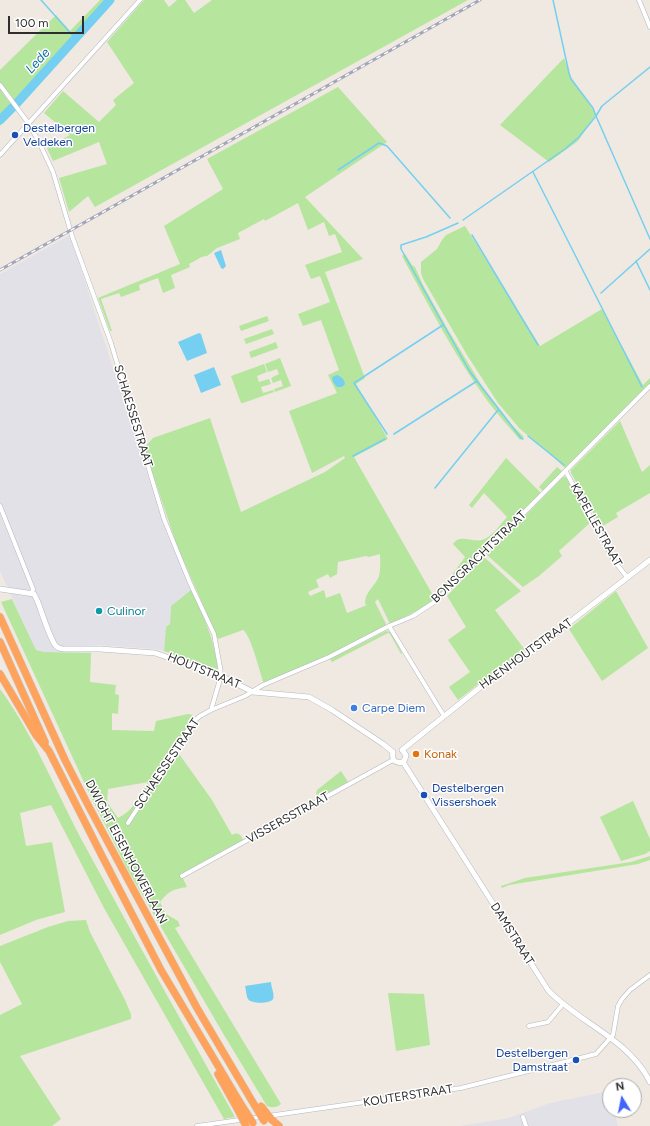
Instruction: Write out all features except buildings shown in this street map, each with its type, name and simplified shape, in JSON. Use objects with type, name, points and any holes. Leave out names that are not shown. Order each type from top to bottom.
[{"type":"highway","name":"DWIGHT EISENHOWERLAAN","points":[[0,617],[65,760],[197,1008],[246,1091],[254,1095],[267,1122],[278,1126]]},
{"type":"highway","points":[[0,642],[49,751]]},
{"type":"highway","points":[[0,674],[36,735],[49,751]]},
{"type":"highway","name":"DWIGHT EISENHOWERLAAN","points":[[49,751],[161,970],[215,1060],[240,1108]]},
{"type":"highway","points":[[240,1108],[254,1125]]},
{"type":"highway","points":[[240,1108],[246,1126]]},
{"type":"street","points":[[0,155],[140,0]]},
{"type":"street","points":[[639,0],[650,27]]},
{"type":"street","name":"SCHAESSESTRAAT","points":[[0,85],[29,124],[53,172],[75,246],[111,343],[164,518],[190,583],[214,634],[221,676],[210,710]]},
{"type":"street","name":"BONSGRACHTSTRAAT","points":[[253,692],[263,685],[329,657],[389,626],[413,616],[436,601],[650,386]]},
{"type":"street","name":"KAPELLESTRAAT","points":[[566,472],[615,562],[627,577]]},
{"type":"street","name":"HOUTSTRAAT","points":[[0,506],[33,589],[32,593],[36,597],[54,643],[60,648],[114,649],[155,653],[221,676],[253,692],[300,696],[316,700],[393,752]]},
{"type":"street","name":"HAENHOUTSTRAAT","points":[[402,750],[493,677],[518,662],[650,560]]},
{"type":"street","points":[[0,589],[32,593]]},
{"type":"street","points":[[389,626],[444,716]]},
{"type":"street","name":"SCHAESSESTRAAT","points":[[128,823],[194,721],[210,710],[253,692]]},
{"type":"street","points":[[397,749],[402,750],[406,755],[405,759],[403,762],[398,763],[393,760],[393,752],[397,749]]},
{"type":"street","name":"VISSERSSTRAAT","points":[[182,876],[393,760]]},
{"type":"street","name":"DAMSTRAAT","points":[[403,762],[548,990],[563,1004],[626,1050],[637,1061],[650,1082]]},
{"type":"street","points":[[610,1038],[613,1034],[618,1006],[622,999],[630,990],[650,975]]},
{"type":"street","points":[[529,1026],[548,1022],[563,1004]]},
{"type":"street","name":"KOUTERSTRAAT","points":[[196,1126],[333,1107],[466,1086],[596,1054],[610,1038]]},
{"type":"street","points":[[523,1117],[526,1126]]},
{"type":"shaded area","points":[[70,235],[166,532],[191,590],[171,606],[170,624],[166,627],[164,651],[100,645],[91,646],[91,653],[44,652],[36,650],[0,571],[0,274]]},
{"type":"shaded area","points":[[602,1092],[602,1118],[616,1118],[618,1126],[460,1126],[509,1118],[550,1103]]},
{"type":"green space","points":[[100,0],[112,0],[18,105],[0,82],[0,70],[56,15],[70,31]]},
{"type":"green space","points":[[144,0],[164,0],[169,7],[177,0],[185,0],[194,13],[212,0],[468,0],[95,207],[88,196],[69,212],[59,178],[107,164],[99,142],[53,161],[47,148],[70,135],[44,113],[63,91],[99,122],[116,105],[113,100],[134,83],[107,42]]},
{"type":"green space","points":[[564,58],[571,77],[596,114],[578,141],[549,162],[500,125]]},
{"type":"green space","points":[[338,87],[387,142],[305,197],[363,259],[325,272],[365,378],[356,384],[388,439],[354,457],[434,597],[439,593],[465,557],[453,544],[459,539],[478,541],[486,538],[496,530],[507,517],[484,493],[472,508],[469,505],[506,458],[542,494],[429,605],[390,624],[378,599],[375,602],[386,624],[385,626],[329,655],[264,684],[252,646],[243,630],[218,639],[177,546],[144,448],[153,438],[210,418],[241,512],[325,472],[345,458],[344,456],[312,473],[289,411],[337,393],[328,375],[339,370],[321,320],[303,326],[298,314],[330,302],[320,276],[311,279],[305,265],[342,252],[335,234],[329,236],[324,222],[308,230],[298,203],[265,221],[264,219],[238,233],[240,239],[217,248],[207,256],[189,264],[190,267],[171,275],[175,288],[163,293],[158,278],[139,285],[140,290],[121,297],[119,293],[101,299],[112,331],[110,331],[98,298],[180,264],[164,226],[223,189],[207,159]],"holes":[[[380,554],[379,576],[368,592],[365,600],[365,604],[367,605],[347,613],[340,593],[326,598],[324,590],[310,596],[308,592],[319,587],[316,580],[328,574],[330,578],[337,574],[338,562]]]},
{"type":"green space","points":[[0,89],[15,110],[0,126]]},
{"type":"green space","points":[[465,226],[540,346],[602,309],[643,385],[650,378],[650,388],[647,386],[566,469],[520,429],[498,403],[467,355],[423,279],[421,273],[421,262],[437,249],[446,235]]},
{"type":"green space","points":[[405,254],[415,267],[423,285],[447,328],[482,386],[512,425],[524,437],[520,440],[489,403],[465,368],[402,256]]},
{"type":"green space","points":[[267,316],[269,321],[241,331],[239,326]]},
{"type":"green space","points":[[272,329],[274,334],[246,344],[244,339]]},
{"type":"green space","points":[[276,342],[278,348],[251,358],[249,352]]},
{"type":"green space","points":[[280,358],[291,386],[275,392],[274,389],[283,386],[281,380],[273,383],[271,378],[279,374],[277,369],[268,372],[265,364]]},
{"type":"green space","points":[[264,364],[267,372],[257,376],[259,382],[269,379],[271,384],[261,387],[263,393],[273,390],[274,392],[241,403],[231,376]]},
{"type":"green space","points":[[620,421],[642,472],[650,465],[650,493],[616,513],[618,517],[601,527],[571,473],[571,470]]},
{"type":"green space","points":[[557,467],[563,472],[544,492],[539,487]]},
{"type":"green space","points":[[563,477],[567,477],[591,522],[559,551],[562,556],[539,576],[523,587],[487,555]]},
{"type":"green space","points":[[484,557],[521,591],[495,610],[525,650],[458,700],[449,687],[470,672],[448,640],[466,627],[447,596]]},
{"type":"green space","points":[[191,590],[204,618],[211,638],[218,668],[215,671],[164,651],[166,627],[170,624],[171,606]]},
{"type":"green space","points":[[616,591],[648,648],[602,681],[569,629]]},
{"type":"green space","points":[[12,599],[36,650],[44,652],[91,653],[90,682],[116,685],[115,694],[119,695],[118,714],[112,713],[112,730],[154,731],[156,721],[188,714],[193,715],[173,749],[179,754],[212,800],[232,835],[239,834],[243,840],[181,874],[187,887],[172,891],[160,902],[166,914],[178,921],[180,926],[175,928],[281,1104],[278,1106],[267,1106],[129,872],[89,793],[1,602]],"holes":[[[148,782],[132,807],[118,818],[107,802],[108,789]]]},
{"type":"green space","points":[[386,631],[391,632],[402,653],[401,654],[388,633],[332,662],[330,659]]},
{"type":"green space","points":[[0,689],[13,707],[35,746],[85,846],[235,1117],[224,1119],[104,908],[51,805],[20,813],[26,846],[52,842],[65,912],[36,920],[0,935]]},
{"type":"green space","points":[[341,771],[348,782],[318,798],[316,793],[317,790]]},
{"type":"green space","points":[[633,801],[650,839],[650,851],[645,854],[621,861],[600,817]]},
{"type":"green space","points":[[650,856],[650,860],[638,864],[509,885],[502,888],[501,886],[525,878],[631,862]]},
{"type":"green space","points":[[86,920],[90,932],[125,1000],[131,1014],[131,1019],[20,1056],[61,1119],[52,1126],[0,1126],[0,1015],[22,1004],[0,962],[0,946],[48,927],[68,921]]},
{"type":"green space","points":[[388,993],[424,994],[430,1045],[396,1051]]},
{"type":"water","points":[[221,250],[226,266],[223,269],[221,268],[214,253]]},
{"type":"water","points":[[199,333],[201,334],[207,353],[187,361],[178,342]]},
{"type":"water","points":[[214,367],[221,385],[201,393],[194,375]]},
{"type":"water","points":[[337,375],[344,381],[345,384],[342,387],[337,387],[333,382],[332,377]]},
{"type":"water","points":[[271,982],[274,995],[271,1001],[256,1003],[248,999],[245,986]]},
{"type":"waterway","points":[[41,0],[75,38]]},
{"type":"waterway","name":"Lede","points":[[17,103],[110,0]]},
{"type":"waterway","points":[[463,220],[565,149],[579,137],[596,116],[593,108],[571,79],[553,0]]},
{"type":"waterway","points":[[650,67],[602,106],[596,116],[650,239]]},
{"type":"waterway","name":"Lede","points":[[0,120],[13,107]]},
{"type":"waterway","points":[[338,170],[379,143],[387,146],[450,218]]},
{"type":"waterway","points":[[533,172],[642,387]]},
{"type":"waterway","points":[[458,223],[426,237],[401,245],[401,249],[470,372],[523,439]]},
{"type":"waterway","points":[[472,235],[538,345]]},
{"type":"waterway","points":[[601,293],[650,249]]},
{"type":"waterway","points":[[636,261],[650,290]]},
{"type":"waterway","points":[[387,434],[354,383],[443,325]]},
{"type":"waterway","points":[[394,434],[477,381]]},
{"type":"waterway","points":[[435,488],[498,410]]},
{"type":"waterway","points":[[528,436],[564,465]]},
{"type":"waterway","points":[[353,456],[385,439]]},
{"type":"railway","points":[[0,270],[480,0]]},
{"type":"place","name":"Destelbergen Veldeken","points":[[15,135]]},
{"type":"place","name":"Culinor","points":[[99,611]]},
{"type":"place","name":"Carpe Diem","points":[[354,708]]},
{"type":"place","name":"Konak","points":[[416,754]]},
{"type":"place","name":"Destelbergen Vissershoek","points":[[424,795]]},
{"type":"place","name":"Destelbergen Damstraat","points":[[576,1060]]}]
